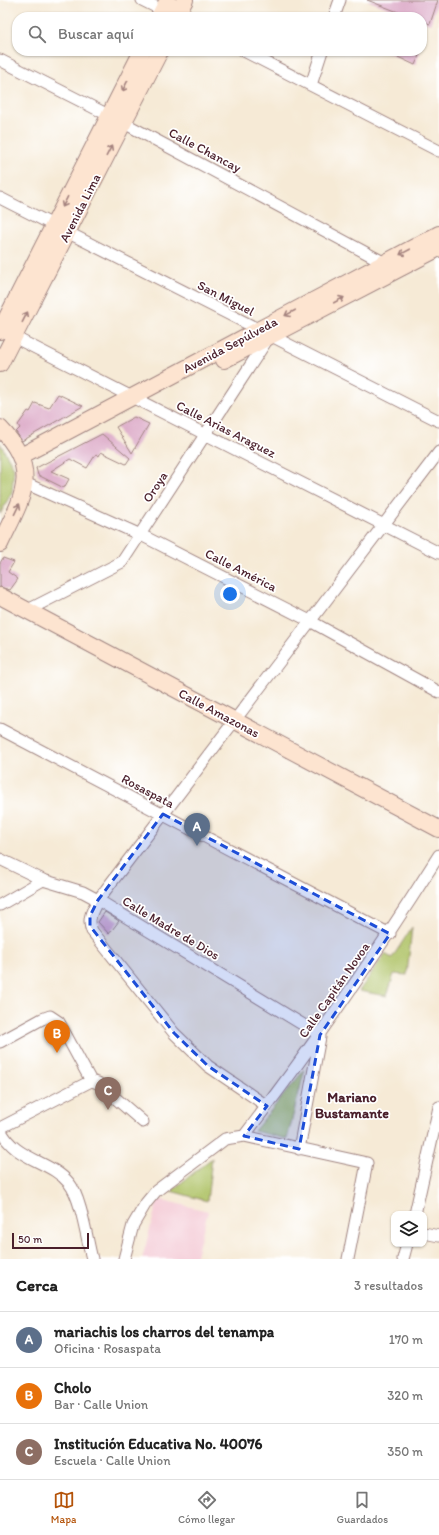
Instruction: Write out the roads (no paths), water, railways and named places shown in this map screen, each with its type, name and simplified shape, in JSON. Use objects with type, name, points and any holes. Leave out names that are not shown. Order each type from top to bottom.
[{"type":"street","points":[[142,0],[168,12],[185,0]]},
{"type":"street","points":[[336,12],[340,0]]},
{"type":"street","name":"Avenida Lima","points":[[0,364],[4,332],[53,226],[140,56]]},
{"type":"street","name":"Avenida Lima","points":[[4,332],[67,233],[158,56]]},
{"type":"street","points":[[254,56],[439,151]]},
{"type":"street","points":[[311,85],[320,56]]},
{"type":"street","name":"Calle Chancay","points":[[0,60],[124,123],[388,268]]},
{"type":"street","name":"San Miguel","points":[[0,198],[439,421]]},
{"type":"street","name":"Avenida Sepúlveda","points":[[22,461],[388,268],[439,234]]},
{"type":"street","name":"Avenida Sepúlveda","points":[[388,268],[439,248]]},
{"type":"street","name":"Calle Arias Araguez","points":[[4,332],[205,435],[385,524],[439,553]]},
{"type":"street","name":"Oroya","points":[[26,611],[122,562],[205,435],[264,333]]},
{"type":"street","points":[[0,428],[10,439],[22,461],[25,482],[21,500],[0,544]]},
{"type":"street","points":[[267,1106],[208,1066],[174,1033],[92,931],[89,921],[90,916],[98,900],[439,452]]},
{"type":"street","name":"Calle América","points":[[25,482],[140,534],[310,621],[439,692]]},
{"type":"street","name":"Calle Amazonas","points":[[0,596],[439,829]]},
{"type":"street","name":"Rosaspata","points":[[0,729],[390,934]]},
{"type":"street","name":"Calle Capitán Novoa","points":[[244,1136],[320,1035],[390,934],[439,855]]},
{"type":"street","name":"Calle Madre de Dios","points":[[0,859],[43,880],[83,892],[98,900],[320,1035]]},
{"type":"street","points":[[0,905],[43,880]]},
{"type":"street","points":[[0,1042],[50,1016],[59,1022],[91,1081],[98,1084],[144,1122]]},
{"type":"street","points":[[299,1149],[320,1035]]},
{"type":"street","points":[[91,1081],[0,1128],[9,1144],[62,1176],[73,1188],[92,1259]]},
{"type":"street","points":[[416,1211],[439,1107]]},
{"type":"street","points":[[124,1259],[133,1225],[146,1203],[156,1191],[225,1139],[244,1136],[367,1163],[348,1259]]},
{"type":"street","points":[[427,1234],[439,1236]]},
{"type":"street","points":[[403,1259],[406,1247]]},
{"type":"place","name":"mariachis los charros del tenampa","points":[[197,846]]},
{"type":"place","name":"Cholo","points":[[57,1053]]},
{"type":"place","name":"Institución Educativa No. 40076","points":[[108,1110]]},
{"type":"district","name":"Mariano Bustamante","points":[[352,1106]]}]
